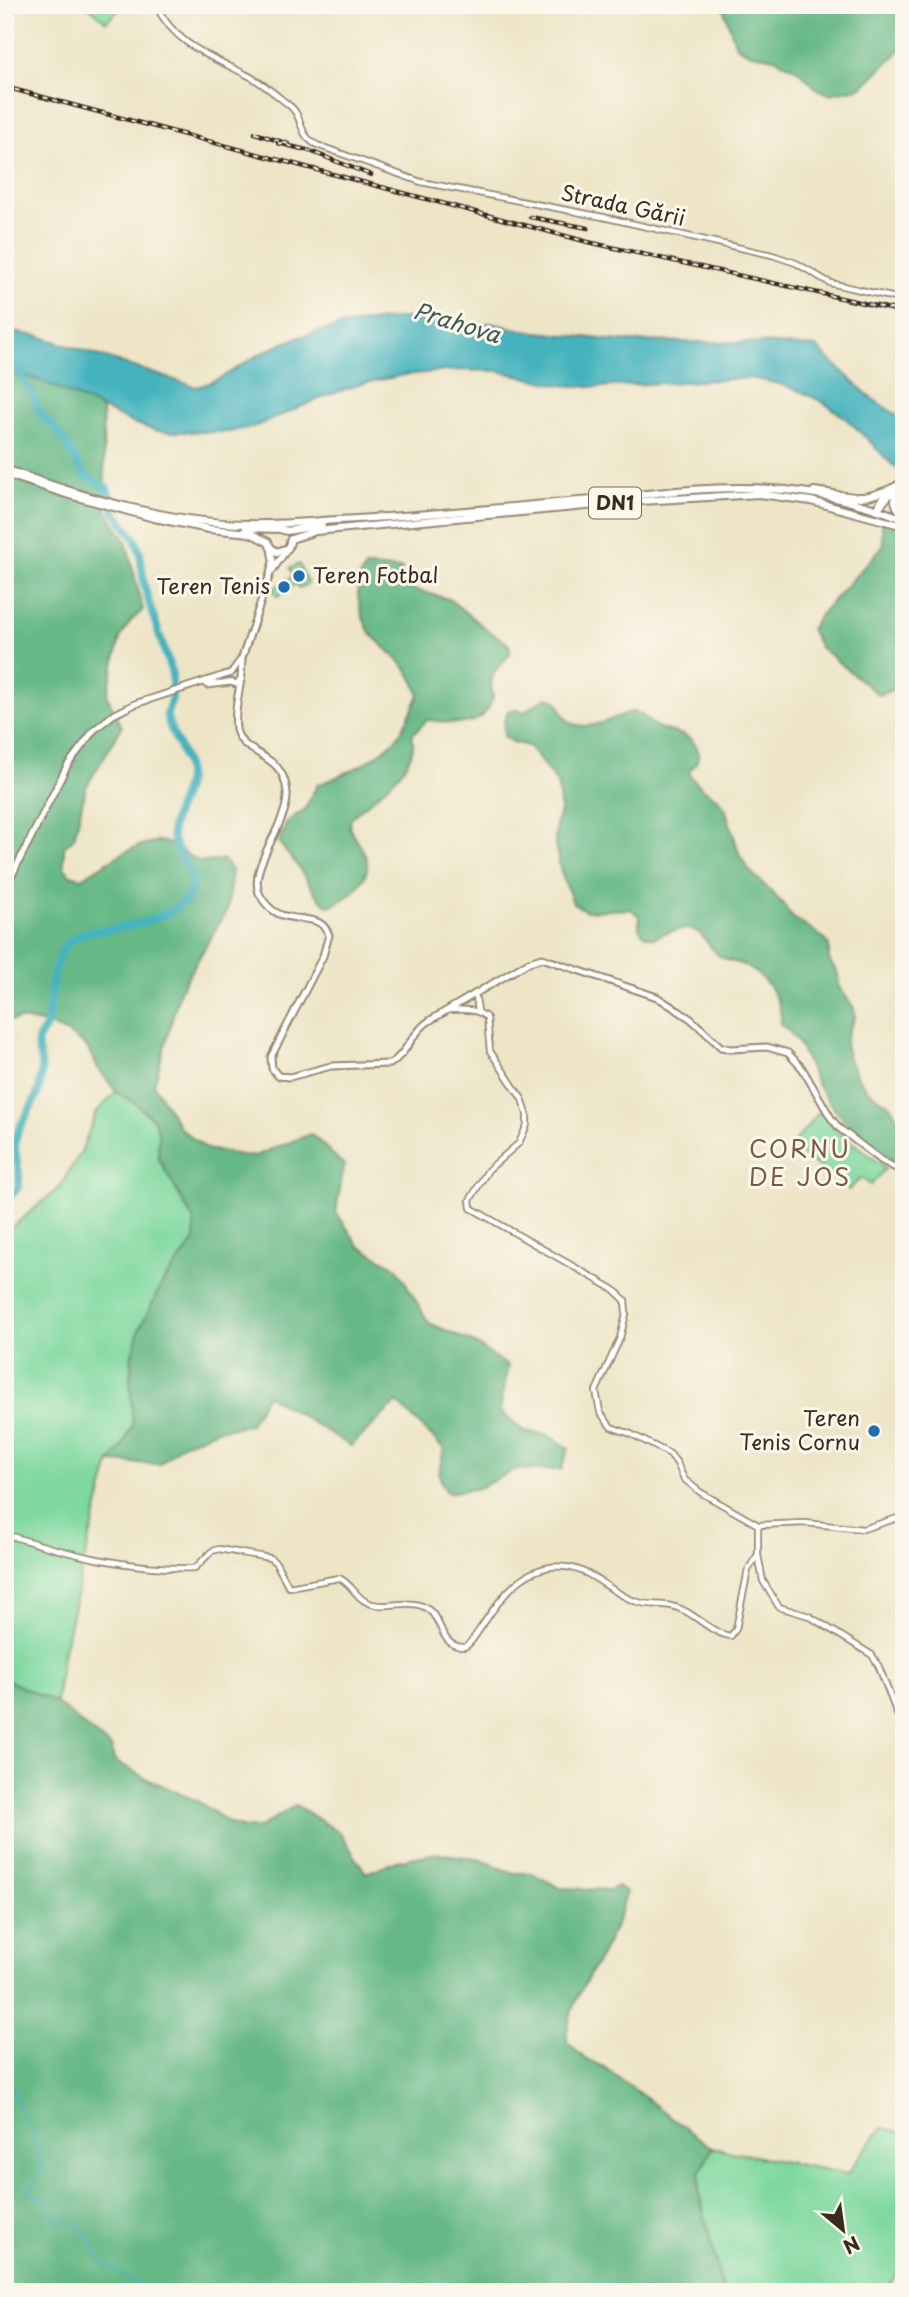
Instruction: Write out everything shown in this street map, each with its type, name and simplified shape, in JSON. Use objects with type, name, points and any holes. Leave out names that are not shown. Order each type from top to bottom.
[{"type":"highway","name":"DN1","points":[[5,472],[189,525],[250,533],[281,552],[288,548]]},
{"type":"highway","points":[[789,491],[816,491],[860,498],[877,495],[897,486]]},
{"type":"highway","points":[[897,486],[895,501],[904,517]]},
{"type":"highway","name":"DN1","points":[[189,520],[266,524],[374,519],[670,493],[759,488],[834,498],[904,526]]},
{"type":"highway","name":"DN1","points":[[291,539],[316,531],[405,522],[743,494],[786,496],[904,517]]},
{"type":"highway","name":"DN1","points":[[128,509],[212,525],[287,531],[374,519]]},
{"type":"highway","points":[[269,545],[270,534],[276,529]]},
{"type":"highway","points":[[287,531],[291,539],[288,548]]},
{"type":"main road","points":[[876,514],[881,499],[904,479]]},
{"type":"main road","points":[[238,696],[229,677],[242,658],[270,574],[273,561],[269,545]]},
{"type":"main road","points":[[270,574],[288,548]]},
{"type":"main road","points":[[242,658],[236,722],[239,737],[277,766],[284,779],[287,796],[282,820],[258,872],[258,890],[274,912],[284,917],[314,920],[325,926],[329,935],[323,956],[271,1057],[275,1073],[290,1077],[331,1066],[390,1064],[401,1055],[421,1026],[537,958],[548,959],[647,993],[682,1012],[721,1047],[767,1047],[782,1050],[793,1057],[802,1068],[835,1123],[875,1157],[904,1172]]},
{"type":"main road","points":[[5,889],[66,766],[94,730],[113,715],[151,699],[232,673],[238,673],[241,678]]},
{"type":"main road","points":[[193,687],[238,683],[241,678]]},
{"type":"street","name":"Strada Gării","points":[[156,5],[167,24],[183,40],[205,56],[251,77],[290,106],[306,138],[332,151],[421,182],[591,215],[772,255],[796,263],[830,283],[904,300]]},
{"type":"street","points":[[475,993],[478,1011],[489,1021],[491,1051],[522,1099],[527,1125],[519,1143],[488,1170],[470,1200],[471,1208],[622,1296],[626,1307],[623,1327],[596,1391],[597,1405],[602,1416],[616,1430],[631,1434],[670,1454],[684,1479],[700,1492],[758,1525],[817,1524],[858,1530],[876,1527],[904,1516]]},
{"type":"street","points":[[446,1010],[478,1011]]},
{"type":"street","points":[[5,1470],[5,1479]]},
{"type":"street","points":[[758,1525],[762,1581],[779,1606],[809,1616],[872,1655],[904,1732]]},
{"type":"street","points":[[5,1534],[90,1559],[193,1569],[215,1549],[267,1557],[276,1563],[289,1587],[339,1578],[369,1603],[427,1608],[448,1641],[453,1645],[465,1647],[470,1645],[509,1588],[537,1571],[553,1566],[584,1572],[639,1602],[669,1604],[682,1609],[723,1635],[731,1636],[736,1629],[748,1570],[758,1554]]},
{"type":"green space","points":[[87,5],[124,5],[106,22]]},
{"type":"green space","points":[[720,5],[904,5],[904,46],[862,87],[829,94],[816,88],[798,70],[775,58],[749,53],[736,46]]},
{"type":"green space","points":[[5,370],[43,381],[102,408],[106,510],[126,541],[143,610],[130,622],[120,638],[107,696],[122,727],[86,787],[74,838],[64,847],[64,867],[70,875],[82,878],[136,847],[159,841],[176,847],[198,861],[223,859],[232,872],[227,910],[180,990],[154,1085],[180,1128],[206,1149],[252,1157],[311,1134],[344,1165],[336,1212],[359,1246],[397,1268],[429,1323],[472,1342],[508,1366],[500,1411],[524,1431],[547,1435],[569,1448],[561,1470],[516,1469],[479,1488],[448,1493],[440,1477],[444,1449],[397,1402],[351,1446],[267,1395],[249,1425],[217,1430],[182,1444],[160,1464],[110,1462],[123,1446],[133,1424],[130,1381],[132,1355],[139,1330],[162,1284],[195,1240],[194,1221],[158,1157],[159,1136],[155,1121],[134,1102],[116,1092],[98,1068],[87,1047],[68,1033],[47,1024],[21,1019],[5,1021]]},
{"type":"green space","points":[[904,490],[904,685],[879,695],[820,647],[810,629],[883,546],[882,521]]},
{"type":"green space","points":[[299,564],[308,584],[299,588],[296,584],[277,596],[273,589],[291,577],[296,582],[290,568]]},
{"type":"green space","points":[[365,567],[402,569],[400,577],[407,588],[449,599],[507,643],[510,654],[494,673],[491,683],[493,697],[482,716],[466,723],[427,720],[412,735],[413,747],[402,770],[351,818],[349,827],[367,861],[365,876],[356,889],[343,900],[329,906],[314,891],[279,841],[287,822],[305,809],[317,785],[359,767],[395,740],[419,695],[406,669],[372,635],[363,617],[358,588]]},
{"type":"green space","points":[[547,697],[556,700],[568,721],[580,726],[598,724],[635,712],[651,724],[681,734],[696,745],[698,757],[690,770],[690,776],[725,808],[740,856],[749,870],[792,917],[825,939],[829,945],[829,960],[838,974],[839,987],[854,1008],[855,1018],[845,1045],[850,1062],[868,1091],[890,1105],[904,1130],[904,1166],[857,1133],[828,1101],[815,1081],[799,1045],[781,1025],[777,999],[768,984],[755,972],[720,957],[695,930],[675,930],[653,938],[644,935],[639,928],[639,916],[631,909],[586,911],[573,903],[561,872],[555,845],[556,823],[561,809],[557,783],[529,746],[512,742],[504,736],[504,722],[508,711],[515,709],[524,712]]},
{"type":"green space","points":[[116,1092],[134,1102],[155,1121],[159,1136],[158,1157],[194,1221],[195,1240],[162,1284],[139,1330],[132,1355],[130,1381],[133,1424],[123,1446],[110,1462],[83,1564],[61,1664],[56,1703],[5,1679],[5,1233],[59,1188],[81,1152],[96,1113]]},
{"type":"green space","points":[[821,1110],[837,1131],[886,1168],[871,1185],[861,1178],[849,1190],[791,1146]]},
{"type":"green space","points":[[5,1679],[56,1703],[111,1747],[114,1760],[145,1778],[197,1801],[231,1824],[244,1828],[259,1828],[296,1805],[340,1833],[366,1873],[400,1860],[438,1853],[482,1860],[512,1873],[532,1873],[560,1888],[610,1890],[617,1886],[626,1892],[610,1937],[572,2010],[567,2042],[586,2060],[604,2067],[712,2148],[700,2172],[699,2193],[723,2292],[5,2292]]},
{"type":"green space","points":[[882,2128],[901,2132],[904,2137],[904,2262],[885,2292],[723,2292],[699,2193],[700,2172],[712,2148],[848,2174]]},
{"type":"water","points":[[406,318],[463,327],[489,323],[528,331],[619,341],[759,343],[816,347],[871,398],[904,420],[904,475],[853,425],[830,407],[805,393],[749,378],[596,387],[560,385],[498,371],[455,370],[404,375],[361,384],[256,426],[228,432],[173,432],[157,431],[133,423],[43,381],[5,370],[5,331],[38,336],[196,387],[224,376],[268,350],[302,336],[353,324]]},
{"type":"waterway","points":[[5,354],[31,391],[40,414],[66,443],[84,475],[107,488],[114,511],[135,539],[140,553],[144,584],[172,674],[172,698],[167,718],[187,770],[184,793],[174,820],[172,835],[189,870],[192,883],[190,893],[184,901],[164,914],[129,926],[85,933],[74,938],[63,949],[54,974],[46,1027],[39,1037],[39,1088],[16,1137],[18,1187],[5,1198]]},
{"type":"waterway","points":[[5,2075],[9,2076],[20,2109],[36,2138],[43,2168],[29,2192],[47,2201],[56,2219],[79,2224],[103,2263],[149,2292]]},
{"type":"railway","points":[[5,87],[588,242],[904,312]]},
{"type":"railway","points":[[255,133],[288,144]]},
{"type":"railway","points":[[278,143],[310,151],[371,175]]},
{"type":"railway","points":[[530,217],[588,228]]},
{"type":"place","name":"Teren Fotbal","points":[[299,576]]},
{"type":"place","name":"Teren Tenis","points":[[284,587]]},
{"type":"place","name":"Teren Tenis Cornu","points":[[874,1431]]},
{"type":"district","name":"CORNU DE JOS","points":[[800,1164]]},
{"type":"water label","name":"Prahova","points":[[457,323]]}]
